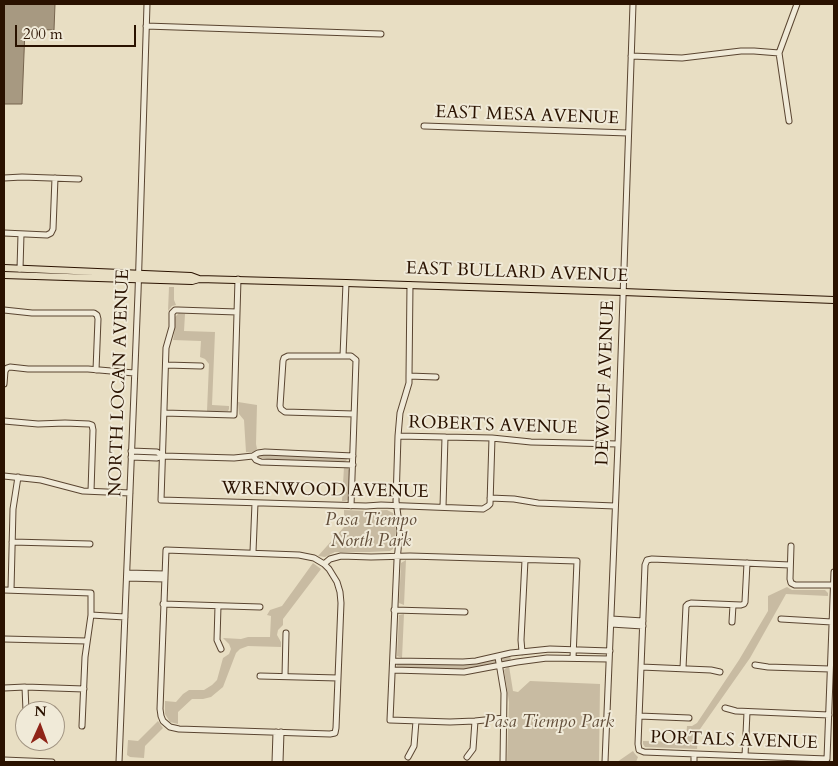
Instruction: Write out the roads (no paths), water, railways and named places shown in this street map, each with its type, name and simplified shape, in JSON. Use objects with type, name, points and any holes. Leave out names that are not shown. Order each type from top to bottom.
[{"type":"main road","name":"EAST BULLARD AVENUE","points":[[4,268],[138,276]]},
{"type":"main road","name":"EAST BULLARD AVENUE","points":[[4,275],[191,276],[199,279],[834,300]]},
{"type":"street","name":"NORTH LOCAN AVENUE","points":[[119,762],[147,4]]},
{"type":"street","name":"DEWOLF AVENUE","points":[[605,762],[633,4]]},
{"type":"street","points":[[789,121],[779,52],[797,4]]},
{"type":"street","points":[[146,26],[381,34]]},
{"type":"street","points":[[631,56],[682,58],[741,51],[779,52]]},
{"type":"street","name":"EAST MESA AVENUE","points":[[424,126],[628,133]]},
{"type":"street","points":[[4,178],[79,179]]},
{"type":"street","points":[[4,233],[47,235],[51,233],[53,229],[54,178]]},
{"type":"street","points":[[20,268],[21,234]]},
{"type":"street","points":[[164,413],[234,415],[238,280]]},
{"type":"street","points":[[343,356],[346,283]]},
{"type":"street","points":[[410,285],[409,383],[400,413],[398,436],[396,505],[400,531],[394,610],[390,720],[450,722],[504,718]]},
{"type":"street","points":[[4,310],[94,313],[97,315],[96,370]]},
{"type":"street","points":[[163,456],[166,348],[172,327],[172,313],[178,310],[237,312]]},
{"type":"street","points":[[351,506],[356,360],[351,356],[288,356],[284,358],[282,361],[281,409],[285,412],[354,414]]},
{"type":"street","points":[[166,365],[201,366]]},
{"type":"street","points":[[4,384],[6,368],[10,367],[63,368],[134,373]]},
{"type":"street","points":[[409,376],[436,377]]},
{"type":"street","points":[[4,421],[92,425],[91,491]]},
{"type":"street","name":"ROBERTS AVENUE","points":[[398,436],[618,444]]},
{"type":"street","points":[[442,507],[445,437]]},
{"type":"street","points":[[492,438],[490,498],[538,503],[615,506]]},
{"type":"street","points":[[131,454],[157,458],[163,456],[234,458],[253,456],[265,452],[353,456]]},
{"type":"street","name":"WRENWOOD AVENUE","points":[[163,456],[161,500],[351,506],[396,505],[483,509],[490,504],[490,498]]},
{"type":"street","points":[[253,456],[261,462],[353,465]]},
{"type":"street","points":[[4,476],[41,480],[78,490],[130,493]]},
{"type":"street","points":[[11,590],[13,509],[18,478]]},
{"type":"street","points":[[253,552],[255,503]]},
{"type":"street","points":[[12,542],[90,544]]},
{"type":"street","points":[[791,546],[791,583],[834,586]]},
{"type":"street","points":[[166,550],[253,552],[308,556],[324,564],[337,582],[341,603],[335,733],[179,729],[163,721],[160,709],[166,550]]},
{"type":"street","points":[[324,564],[338,556],[577,561],[573,658]]},
{"type":"street","points":[[522,652],[525,560]]},
{"type":"street","points":[[689,718],[639,716],[644,565],[647,560],[790,564]]},
{"type":"street","points":[[683,668],[686,610],[688,604],[744,604],[746,602],[748,563]]},
{"type":"street","points":[[834,572],[828,737],[834,737]]},
{"type":"street","points":[[127,575],[165,577]]},
{"type":"street","points":[[4,590],[91,593],[82,726]]},
{"type":"street","points":[[163,604],[260,607]]},
{"type":"street","points":[[732,622],[733,605]]},
{"type":"street","points":[[218,606],[217,640],[221,649]]},
{"type":"street","points":[[394,610],[466,612]]},
{"type":"street","points":[[91,615],[125,617]]},
{"type":"street","points":[[781,619],[832,622]]},
{"type":"street","points":[[611,622],[643,623]]},
{"type":"street","points":[[285,676],[286,633]]},
{"type":"street","points":[[4,639],[87,641]]},
{"type":"street","points":[[393,661],[464,662],[550,649],[610,652]]},
{"type":"street","points":[[498,657],[504,693],[502,762]]},
{"type":"street","points":[[393,670],[451,672],[474,670],[529,660],[609,659]]},
{"type":"street","points":[[755,665],[830,669]]},
{"type":"street","points":[[640,667],[683,668],[720,672]]},
{"type":"street","points":[[260,676],[338,678]]},
{"type":"street","points":[[26,687],[26,701]]},
{"type":"street","points":[[4,688],[84,689]]},
{"type":"street","points":[[725,708],[736,712],[829,715]]},
{"type":"street","points":[[745,756],[747,712]]},
{"type":"street","name":"PORTALS AVENUE","points":[[639,716],[638,744],[639,750],[644,752],[827,759],[828,737]]},
{"type":"street","points":[[408,757],[414,746],[416,721]]},
{"type":"street","points":[[467,757],[474,749],[475,721]]},
{"type":"street","points":[[275,762],[278,732]]},
{"type":"street","points":[[278,732],[280,762]]},
{"type":"street","points":[[694,762],[697,754]]},
{"type":"street","points":[[697,754],[699,762]]},
{"type":"street","points":[[4,760],[52,762]]},
{"type":"park label","name":"Pasa Tiempo North Park","points":[[371,531]]},
{"type":"park label","name":"Pasa Tiempo Park","points":[[549,723]]}]
